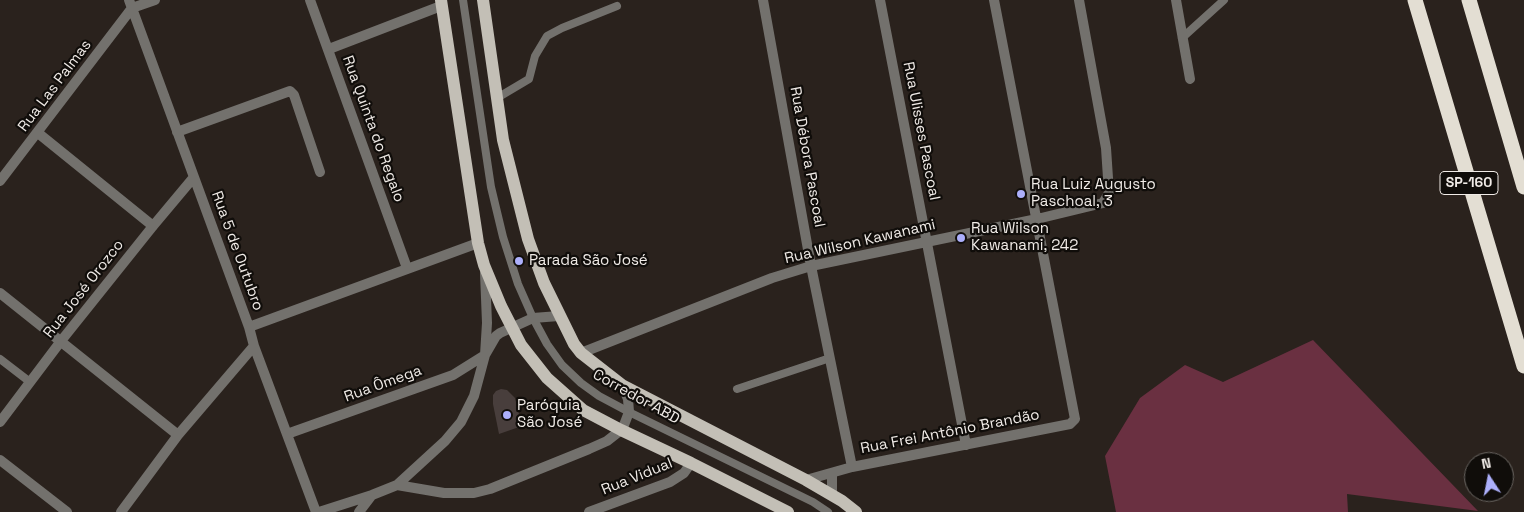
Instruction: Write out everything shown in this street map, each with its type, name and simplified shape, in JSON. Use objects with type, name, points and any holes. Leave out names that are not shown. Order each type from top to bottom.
[{"type":"highway","name":"SP-160","points":[[1415,0],[1524,366]]},
{"type":"highway","name":"SP-160","points":[[1469,0],[1524,187]]},
{"type":"main road","points":[[483,0],[503,140],[528,239],[544,283],[574,344],[581,352],[622,384],[806,480],[856,512]]},
{"type":"main road","points":[[441,3],[478,243],[484,265],[511,327],[521,345],[547,378],[583,410],[788,512]]},
{"type":"street","points":[[131,4],[155,0]]},
{"type":"street","name":"Rua Quinta do Regalo","points":[[310,0],[407,268]]},
{"type":"street","name":"Rua Débora Pascoal","points":[[763,0],[811,266],[852,466]]},
{"type":"street","name":"Rua Ulisses Pascoal","points":[[880,0],[966,445]]},
{"type":"street","points":[[994,0],[1037,219]]},
{"type":"street","name":"Rua Wilson Kawanami","points":[[581,352],[772,278],[811,266],[1037,219],[1104,203],[1109,193],[1106,148],[1079,0]]},
{"type":"street","points":[[1176,0],[1190,80]]},
{"type":"street","points":[[328,49],[441,3]]},
{"type":"street","name":"Rua 5 de Outubro","points":[[131,4],[254,346],[318,512]]},
{"type":"street","name":"Rua Las Palmas","points":[[2,176],[38,133],[131,4]]},
{"type":"street","points":[[177,132],[290,91],[294,94],[320,172]]},
{"type":"street","points":[[38,133],[153,226]]},
{"type":"street","name":"Rua José Orozco","points":[[0,422],[61,341],[194,177]]},
{"type":"street","name":"Rua Frei Antônio Brandão","points":[[806,480],[852,466],[966,445],[1073,422],[1075,414],[1037,219]]},
{"type":"street","points":[[248,327],[478,243]]},
{"type":"street","points":[[318,512],[372,495],[396,485],[445,441],[462,422],[474,396],[485,355],[487,323],[484,265]]},
{"type":"street","points":[[0,293],[178,435]]},
{"type":"street","points":[[485,355],[496,336],[511,327],[533,318],[559,316]]},
{"type":"street","points":[[121,512],[178,435],[254,346]]},
{"type":"street","name":"Rua Ômega","points":[[287,434],[453,374],[485,355]]},
{"type":"street","points":[[396,485],[444,493],[474,493],[589,449],[606,441],[621,430],[629,412],[628,399],[622,384]]},
{"type":"street","points":[[0,460],[67,512]]},
{"type":"street","name":"Rua Vidual","points":[[589,512],[670,482],[684,473],[691,463]]},
{"type":"street","points":[[832,473],[832,495]]},
{"type":"street","points":[[359,512],[372,495]]},
{"type":"lane","name":"Corredor ABD","points":[[463,0],[496,211],[511,263],[533,318],[547,344],[562,365],[581,383],[599,396],[813,502],[828,512]]},
{"type":"lane","points":[[1182,38],[1224,0]]},
{"type":"lane","points":[[497,98],[529,79],[534,56],[547,36],[617,6]]},
{"type":"lane","points":[[737,389],[830,358]]},
{"type":"lane","points":[[0,359],[30,382]]},
{"type":"shaded area","points":[[1313,340],[1464,496],[1464,502],[1469,502],[1478,511],[1347,494],[1348,512],[1116,512],[1105,456],[1140,398],[1185,365],[1223,382]]},
{"type":"building","name":"Paróquia São José","points":[[501,389],[507,390],[515,398],[522,426],[499,434],[493,395]]},
{"type":"place","name":"Rua Luiz Augusto Paschoal, 3","points":[[1021,194]]},
{"type":"place","name":"Rua Wilson Kawanami, 242","points":[[961,238]]},
{"type":"place","name":"Parada São José","points":[[519,261]]},
{"type":"place","name":"Paróquia São José","points":[[507,415]]}]
